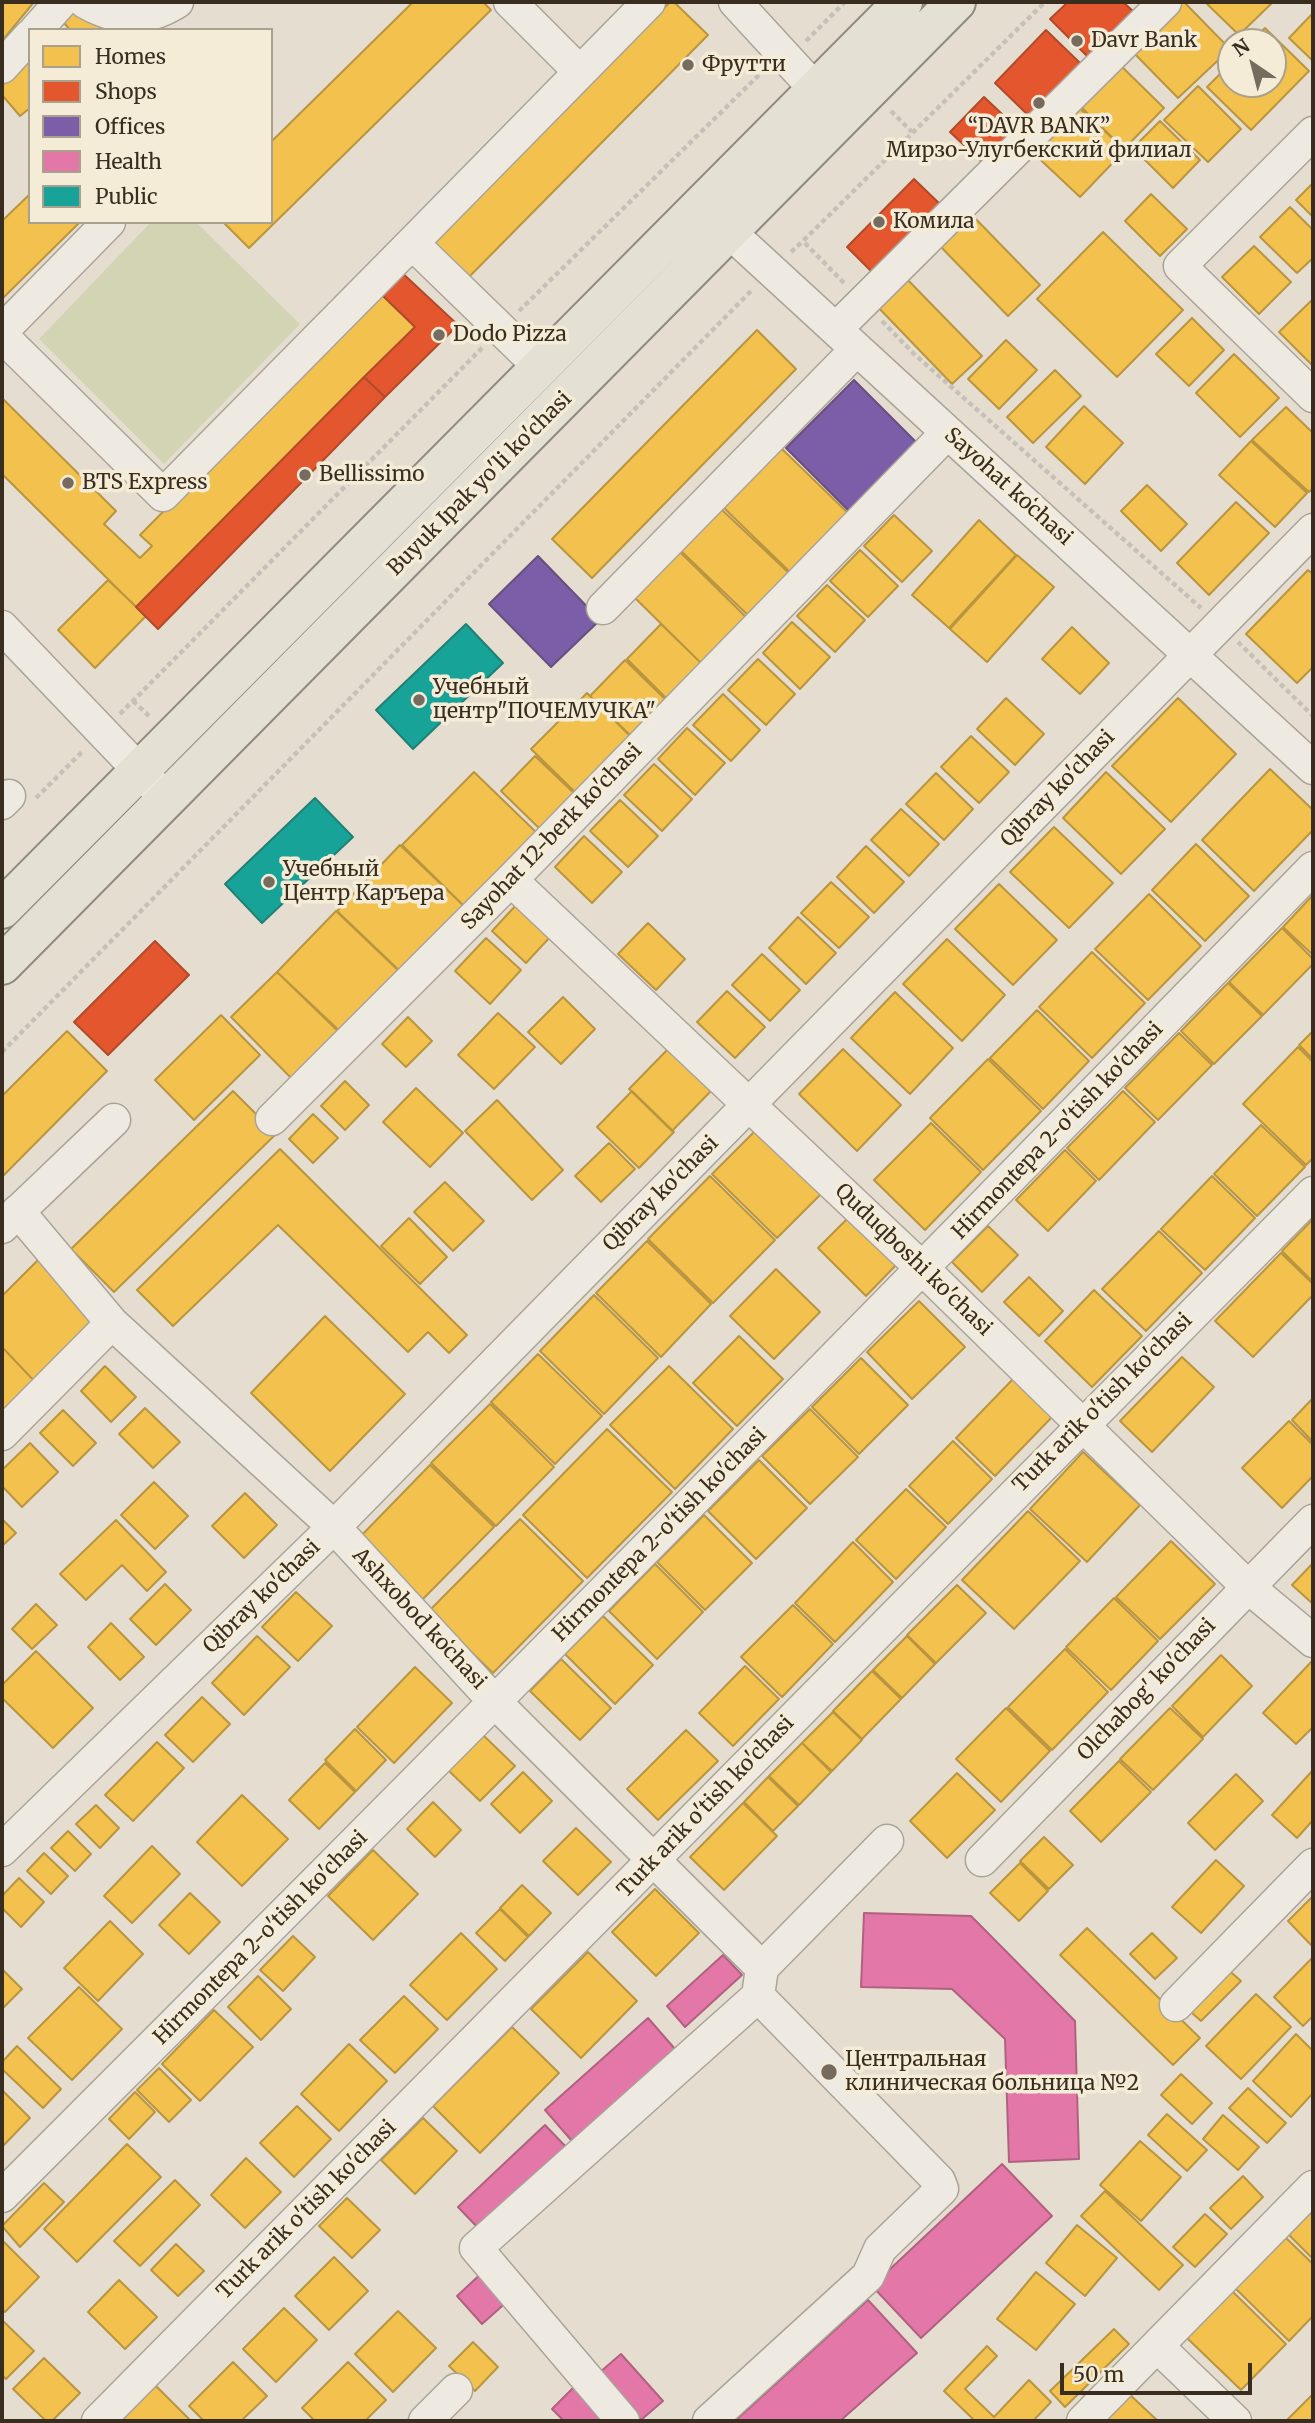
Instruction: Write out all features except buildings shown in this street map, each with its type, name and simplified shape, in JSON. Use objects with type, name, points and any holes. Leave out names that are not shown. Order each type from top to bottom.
[{"type":"main road","name":"Buyuk Ipak yo'li ko'chasi","points":[[2,909],[903,2]]},
{"type":"main road","name":"Buyuk Ipak yo'li ko'chasi","points":[[2,965],[956,2]]},
{"type":"street","points":[[38,28],[61,2]]},
{"type":"street","points":[[85,2],[107,15],[137,19],[177,2]]},
{"type":"street","points":[[510,2],[580,72]]},
{"type":"street","points":[[106,224],[2,333],[163,495],[649,2]]},
{"type":"street","points":[[735,2],[816,90]]},
{"type":"street","points":[[603,608],[847,339],[864,303],[1165,2]]},
{"type":"street","points":[[2,67],[28,38]]},
{"type":"street","points":[[1313,133],[1180,266],[1313,396]]},
{"type":"street","name":"Sayohat koʻchasi","points":[[702,207],[1313,768]]},
{"type":"street","points":[[412,243],[541,368]]},
{"type":"street","name":"Sayohat 12-berk ko'chasi","points":[[272,1119],[511,880],[947,433]]},
{"type":"street","name":"Qibray ko'chasi","points":[[2,1850],[334,1527],[1313,530]]},
{"type":"street","points":[[2,628],[167,799]]},
{"type":"street","name":"Hirmontepa 2-o'tish ko'chasi","points":[[2,2196],[923,1269],[1313,868]]},
{"type":"street","name":"Quduqboshi ko'chasi","points":[[511,880],[923,1269],[1247,1587],[1313,1641]]},
{"type":"street","points":[[10,1219],[114,1120]]},
{"type":"street","name":"Turk arik o'tish ko'chasi","points":[[98,2421],[654,1861],[1082,1423],[1313,1193]]},
{"type":"street","name":"Ashxobod koʻchasi","points":[[10,1219],[112,1324],[334,1527],[495,1702],[654,1861],[939,2181],[942,2189],[880,2249],[867,2276],[709,2421]]},
{"type":"street","points":[[2,1434],[112,1324]]},
{"type":"street","name":"Olchabog' ko'chasi","points":[[982,1860],[1313,1521]]},
{"type":"street","points":[[623,2421],[475,2248],[752,1998],[760,1982],[887,1841]]},
{"type":"street","points":[[1176,2005],[1313,1865]]},
{"type":"street","points":[[1083,2421],[1313,2187]]},
{"type":"street","points":[[1158,2347],[1235,2421]]},
{"type":"street","points":[[425,2421],[456,2390]]},
{"type":"path","points":[[13,801],[102,732],[501,330],[760,74],[788,58],[845,2]]},
{"type":"path","points":[[1045,2],[803,241],[914,353],[1220,624],[1313,716]]},
{"type":"path","points":[[891,111],[912,132]]},
{"type":"path","points":[[2,1052],[771,270]]},
{"type":"path","points":[[133,701],[149,716]]},
{"type":"green space","points":[[149,224],[198,224],[300,324],[164,464],[39,339]]},
{"type":"place","name":"Davr Bank","points":[[1077,41]]},
{"type":"place","name":"Фрутти","points":[[688,65]]},
{"type":"place","name":"“DAVR BANK” Мирзо-Улугбекский филиал","points":[[1039,103]]},
{"type":"place","name":"Комила","points":[[879,222]]},
{"type":"place","name":"Dodo Pizza","points":[[439,335]]},
{"type":"place","name":"Bellissimo","points":[[305,475]]},
{"type":"place","name":"BTS Express","points":[[68,483]]},
{"type":"place","name":"Учебный центр\"ПОЧЕМУЧКА\"","points":[[419,700]]},
{"type":"place","name":"Учебный Центр Каръера","points":[[269,882]]},
{"type":"place","name":"Центральная клиническая больница №2","points":[[829,2072]]}]
